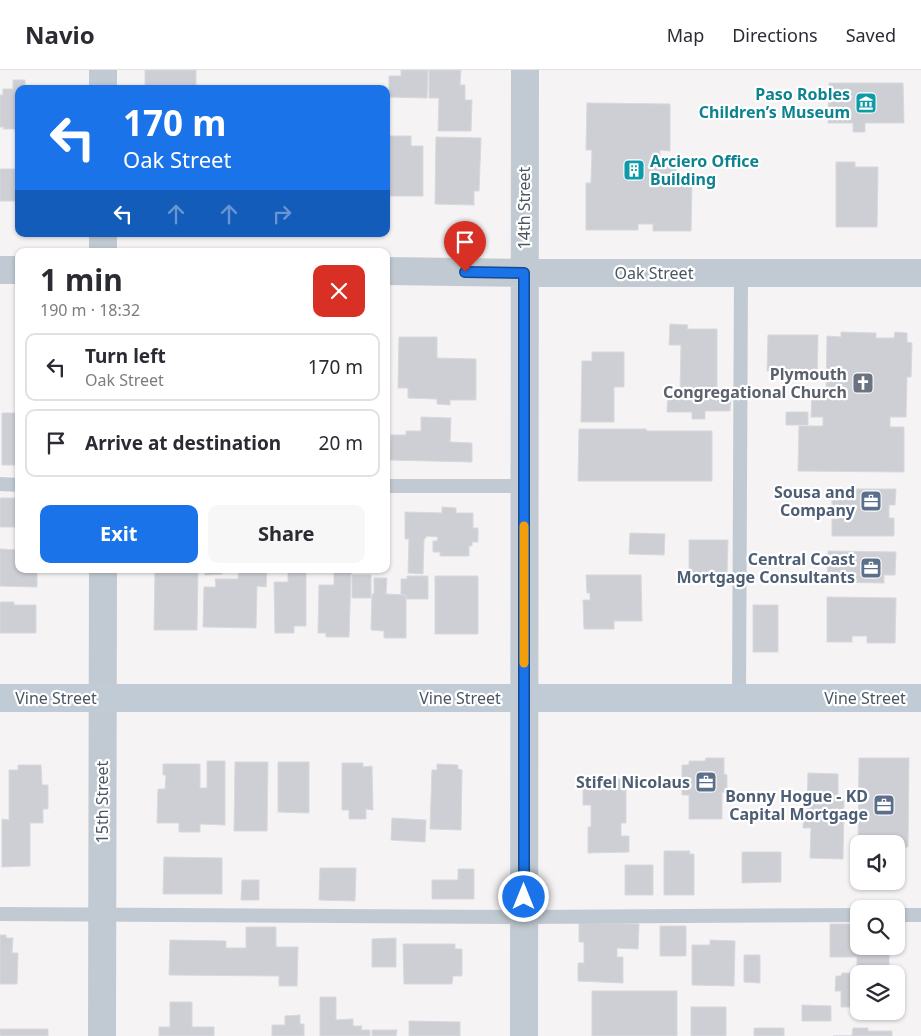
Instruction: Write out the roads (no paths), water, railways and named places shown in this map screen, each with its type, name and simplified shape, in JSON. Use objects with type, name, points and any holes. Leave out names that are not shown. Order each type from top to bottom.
[{"type":"street","points":[[103,70],[103,85]]},
{"type":"street","name":"14th Street","points":[[524,1036],[525,70]]},
{"type":"street","points":[[0,270],[15,270]]},
{"type":"street","name":"Oak Street","points":[[390,271],[921,273]]},
{"type":"street","name":"15th Street","points":[[102,1036],[103,573]]},
{"type":"street","name":"Vine Street","points":[[0,698],[921,698]]},
{"type":"lane","points":[[739,698],[742,273]]},
{"type":"lane","points":[[0,484],[15,484]]},
{"type":"lane","points":[[390,486],[524,486]]},
{"type":"lane","points":[[0,914],[524,917],[850,915]]},
{"type":"lane","points":[[905,915],[921,915]]},
{"type":"place","name":"Paso Robles Children’s Museum","points":[[866,103]]},
{"type":"place","name":"Arciero Office Building","points":[[634,170]]},
{"type":"place","name":"Plymouth Congregational Church","points":[[863,383]]},
{"type":"place","name":"Sousa and Company","points":[[871,501]]},
{"type":"place","name":"Central Coast Mortgage Consultants","points":[[871,568]]},
{"type":"place","name":"Stifel Nicolaus","points":[[706,782]]},
{"type":"place","name":"Bonny Hogue - KD Capital Mortgage","points":[[884,805]]}]
